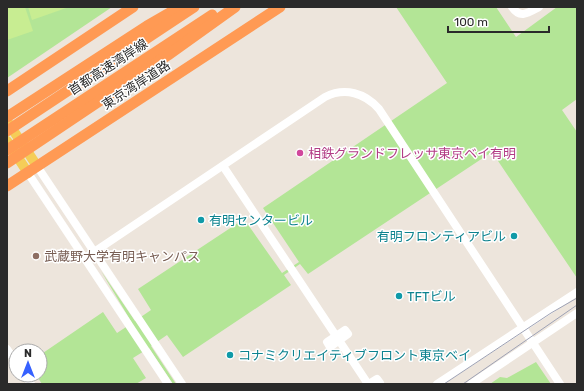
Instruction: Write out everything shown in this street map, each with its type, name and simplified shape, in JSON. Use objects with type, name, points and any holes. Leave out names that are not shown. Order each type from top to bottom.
[{"type":"highway","points":[[7,91],[133,7]]},
{"type":"highway","points":[[7,117],[150,30],[180,7]]},
{"type":"highway","name":"首都高速湾岸線","points":[[7,131],[150,30],[194,7]]},
{"type":"highway","name":"首都高速湾岸線","points":[[7,150],[165,51],[224,7]]},
{"type":"highway","points":[[7,163],[165,51],[235,7]]},
{"type":"highway","name":"東京湾岸道路","points":[[7,186],[280,7]]},
{"type":"main road","points":[[7,121],[32,170]]},
{"type":"main road","points":[[7,141],[32,170]]},
{"type":"street","points":[[512,7],[518,14],[523,15],[539,7]]},
{"type":"street","points":[[85,258],[325,97],[340,92],[362,96],[379,109],[560,384]]},
{"type":"street","points":[[223,166],[368,384],[377,379],[380,383],[378,384]]},
{"type":"street","points":[[32,170],[94,252],[182,384]]},
{"type":"street","points":[[32,170],[85,258],[168,384]]},
{"type":"street","points":[[437,384],[577,292]]},
{"type":"street","points":[[471,384],[577,313]]},
{"type":"green space","points":[[7,7],[112,7],[7,78]]},
{"type":"green space","points":[[7,7],[25,7],[33,31],[7,40]]},
{"type":"green space","points":[[28,7],[69,7],[32,20]]},
{"type":"green space","points":[[396,7],[496,7],[516,37],[557,7],[577,7],[577,99],[562,110],[577,132],[577,278],[492,152],[308,274],[300,264],[284,275],[291,285],[183,357],[167,335],[151,346],[176,384],[173,384],[149,348],[133,358],[146,378],[136,384],[42,384],[41,383],[48,383],[48,350],[103,312],[117,333],[132,323],[101,271],[135,321],[151,310],[138,289],[244,219],[282,273],[299,262],[263,208],[447,83]]},
{"type":"green space","points":[[536,362],[551,384],[490,384],[500,377],[507,378]]},
{"type":"tram line","points":[[444,384],[551,313],[577,298]]},
{"type":"tram line","points":[[463,384],[577,305]]},
{"type":"place","name":"相鉄グランドフレッサ東京ベイ有明","points":[[300,153]]},
{"type":"place","name":"有明センタービル","points":[[201,220]]},
{"type":"place","name":"有明フロンティアビル","points":[[514,236]]},
{"type":"place","name":"武蔵野大学有明キャンパス","points":[[36,256]]},
{"type":"place","name":"TFTビル","points":[[399,296]]},
{"type":"place","name":"コナミクリエイティブフロント東京ベイ","points":[[230,355]]}]
